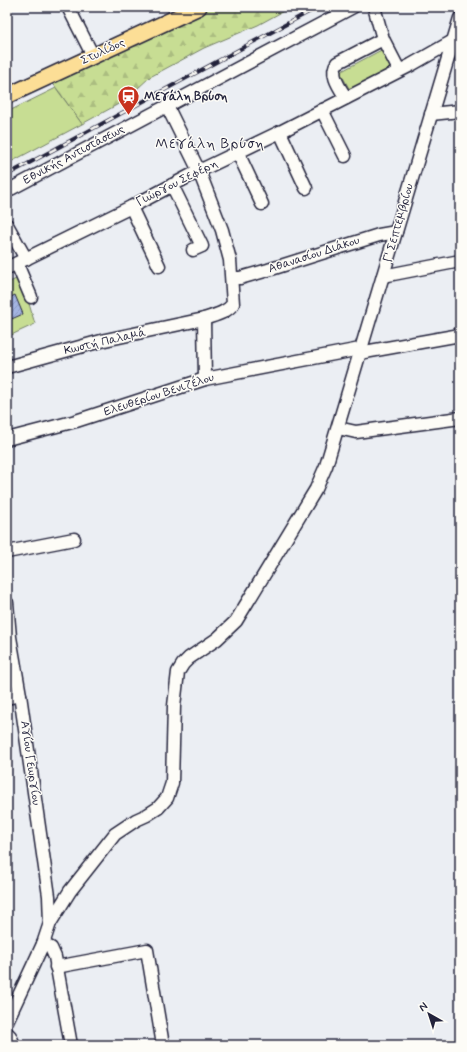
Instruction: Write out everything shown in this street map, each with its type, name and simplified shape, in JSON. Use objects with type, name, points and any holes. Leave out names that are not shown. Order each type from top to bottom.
[{"type":"main road","name":"Στυλίδος","points":[[7,96],[199,7]]},
{"type":"street","points":[[68,7],[93,56]]},
{"type":"street","name":"Εθνικής Αντιστάσεως","points":[[7,191],[353,7]]},
{"type":"street","points":[[374,7],[383,39],[400,70]]},
{"type":"street","name":"Γ' Σεπτεμβρίου","points":[[50,923],[70,891],[115,834],[158,808],[167,798],[172,783],[174,706],[178,672],[189,658],[226,632],[236,621],[321,479],[338,428],[431,114],[459,25]]},
{"type":"street","points":[[346,98],[334,74],[333,67],[337,63],[383,39]]},
{"type":"street","name":"Γιώργου Σεφέρη","points":[[17,264],[199,171],[280,132],[453,41]]},
{"type":"street","points":[[167,106],[199,171],[217,215],[226,243],[232,278]]},
{"type":"street","points":[[322,110],[346,156]]},
{"type":"street","points":[[431,114],[460,111]]},
{"type":"street","points":[[280,132],[306,188]]},
{"type":"street","points":[[238,153],[262,204]]},
{"type":"street","points":[[172,185],[202,246],[193,250]]},
{"type":"street","points":[[131,207],[159,266]]},
{"type":"street","points":[[7,225],[17,264],[31,297]]},
{"type":"street","name":"Αθανασίου Διάκου","points":[[232,278],[240,278],[379,235],[396,232]]},
{"type":"street","points":[[383,276],[460,261]]},
{"type":"street","name":"Κωστή Παλαμά","points":[[7,367],[105,340],[204,319],[223,312],[230,308],[233,304],[232,278]]},
{"type":"street","points":[[204,319],[205,378]]},
{"type":"street","name":"Ελευθερίου Βενιζέλου","points":[[7,439],[76,422],[205,378],[460,335]]},
{"type":"street","points":[[338,428],[356,432],[460,418]]},
{"type":"street","points":[[7,552],[74,539]]},
{"type":"street","name":"Αγίου Γεωργίου","points":[[7,603],[10,637],[20,695],[49,896],[50,923]]},
{"type":"street","points":[[7,698],[20,695]]},
{"type":"street","points":[[7,1021],[43,944],[50,923]]},
{"type":"street","points":[[43,944],[51,948],[54,952],[71,1045]]},
{"type":"street","points":[[56,967],[147,950],[163,1045]]},
{"type":"street","points":[[7,1033],[14,1045]]},
{"type":"green space","points":[[204,7],[291,7],[258,25],[204,48],[150,77],[124,101],[82,124],[52,82]]},
{"type":"green space","points":[[387,47],[397,66],[350,90],[340,72]]},
{"type":"green space","points":[[56,88],[82,124],[7,164],[7,112]]},
{"type":"green space","points":[[21,277],[35,324],[7,337],[7,283]]},
{"type":"building","points":[[15,295],[23,314],[7,321],[7,299]]},
{"type":"railway","points":[[7,175],[318,7]]},
{"type":"place","name":"Μεγάλη Βρύση","points":[[129,116]]},
{"type":"district","name":"Μεγάλη Βρύση","points":[[210,144]]}]
